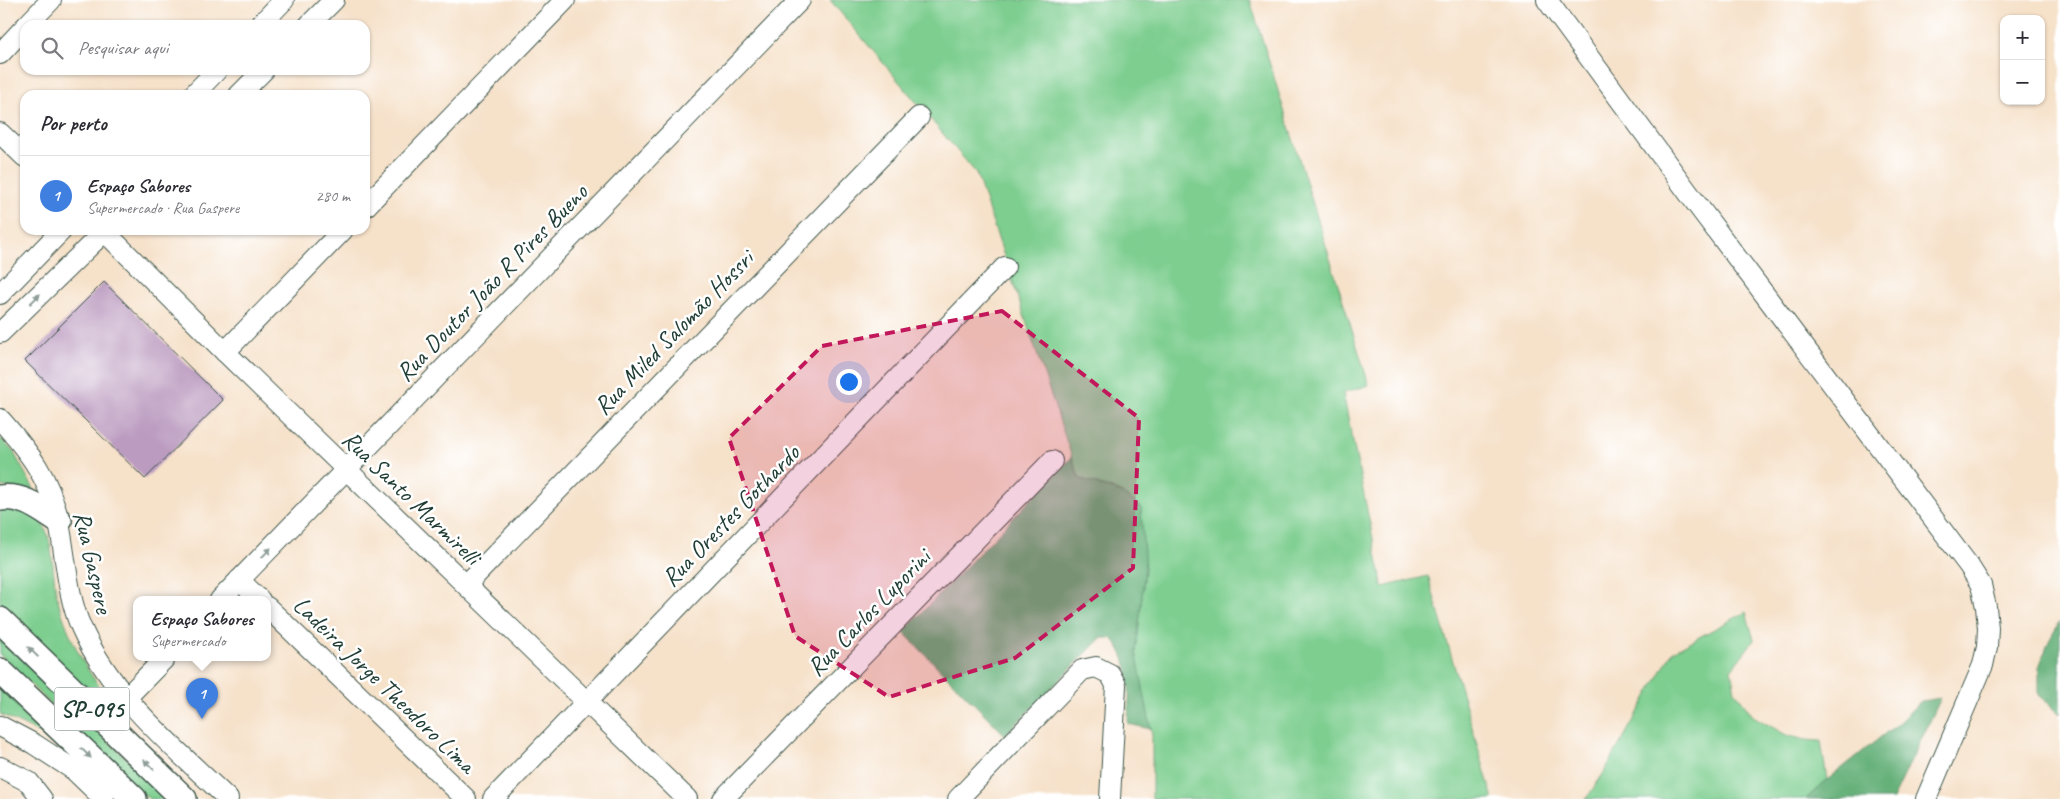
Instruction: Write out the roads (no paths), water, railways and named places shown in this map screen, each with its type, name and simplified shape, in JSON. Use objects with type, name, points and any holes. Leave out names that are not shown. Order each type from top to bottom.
[{"type":"main road","points":[[0,498],[21,499],[34,504],[59,522]]},
{"type":"main road","name":"SP-095","points":[[0,620],[184,799]]},
{"type":"main road","name":"SP-095","points":[[0,671],[134,799]]},
{"type":"street","points":[[32,20],[51,0]]},
{"type":"street","points":[[265,20],[284,0]]},
{"type":"street","points":[[314,20],[334,0]]},
{"type":"street","points":[[370,202],[565,0]]},
{"type":"street","name":"Rua Doutor João R Pires Bueno","points":[[224,596],[800,0]]},
{"type":"street","points":[[1547,0],[1692,198],[1969,566],[1981,585],[1988,628],[1983,665],[1926,799]]},
{"type":"street","points":[[0,54],[20,32]]},
{"type":"street","points":[[197,90],[212,75]]},
{"type":"street","points":[[244,90],[259,75]]},
{"type":"street","name":"Rua Miled Salomão Hossri","points":[[466,585],[919,117]]},
{"type":"street","points":[[0,133],[20,152]]},
{"type":"street","points":[[0,294],[57,235]]},
{"type":"street","points":[[0,333],[99,235]]},
{"type":"street","name":"Rua Santo Marmirelli","points":[[109,235],[225,352],[687,799]]},
{"type":"street","points":[[225,352],[338,235]]},
{"type":"street","name":"Rua Orestes Gothardo","points":[[493,799],[1005,267]]},
{"type":"street","name":"Rua Gaspere","points":[[0,419],[30,453],[44,477],[59,522],[72,598],[91,650],[125,699],[228,799]]},
{"type":"street","name":"Rua Carlos Luporini","points":[[723,799],[1052,461]]},
{"type":"street","name":"Ladeira Jorge Theodoro Lima","points":[[239,580],[256,596]]},
{"type":"street","name":"Ladeira Jorge Theodoro Lima","points":[[271,611],[466,799]]},
{"type":"street","points":[[125,699],[161,661]]},
{"type":"street","points":[[958,799],[1082,670],[1096,667],[1104,669],[1110,674],[1116,685],[1110,799]]},
{"type":"street","points":[[0,726],[34,744],[74,770],[104,799]]},
{"type":"street","points":[[0,767],[29,782],[42,799]]},
{"type":"place","name":"Espaço Sabores","points":[[202,719]]}]
